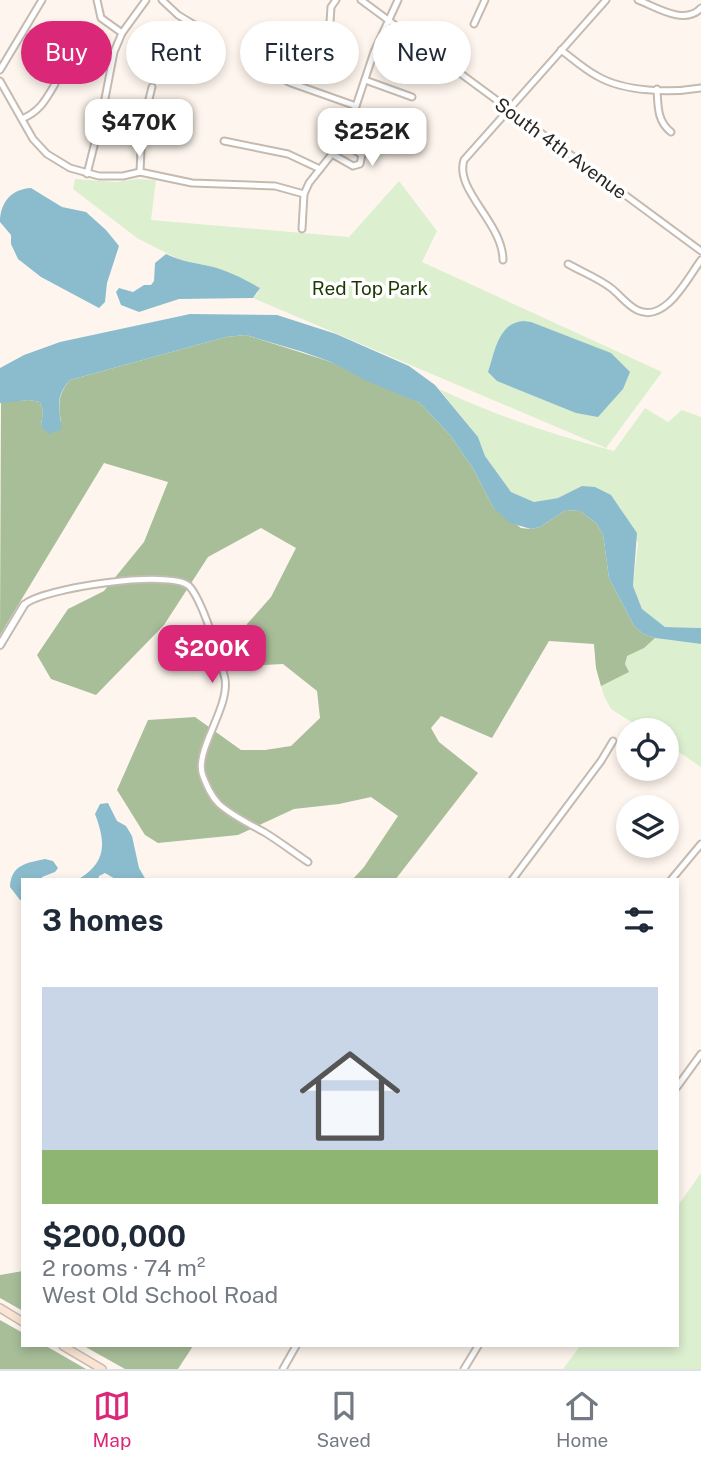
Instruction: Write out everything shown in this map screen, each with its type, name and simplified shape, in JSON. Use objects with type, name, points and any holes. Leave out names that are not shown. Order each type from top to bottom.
[{"type":"main road","points":[[0,1308],[21,1321]]},
{"type":"main road","points":[[65,1347],[102,1369]]},
{"type":"street","points":[[0,70],[42,0]]},
{"type":"street","points":[[97,0],[101,18],[122,33]]},
{"type":"street","points":[[87,174],[104,106],[110,68],[122,33],[146,0]]},
{"type":"street","points":[[162,0],[188,21]]},
{"type":"street","points":[[330,21],[331,7],[336,0]]},
{"type":"street","name":"South 4th Avenue","points":[[361,0],[701,251]]},
{"type":"street","points":[[302,229],[304,194],[309,183],[332,154],[356,106],[398,0]]},
{"type":"street","points":[[474,24],[485,0]]},
{"type":"street","points":[[503,260],[503,246],[465,183],[462,168],[470,152],[606,0]]},
{"type":"street","points":[[638,0],[682,17],[691,16],[701,8]]},
{"type":"street","points":[[561,50],[597,76],[628,88],[701,88]]},
{"type":"street","points":[[365,80],[412,97]]},
{"type":"street","points":[[0,81],[33,139],[47,155],[87,174],[110,177],[140,172],[192,183],[275,186],[304,194]]},
{"type":"street","points":[[22,118],[36,113],[43,106],[55,84]]},
{"type":"street","points":[[294,84],[356,106]]},
{"type":"street","points":[[140,172],[142,127],[152,88]]},
{"type":"street","points":[[657,89],[660,118],[671,132]]},
{"type":"street","points":[[225,141],[288,154],[320,169]]},
{"type":"street","points":[[332,154],[353,166],[360,164],[362,155],[339,141]]},
{"type":"street","points":[[568,264],[609,286],[633,308],[648,313],[671,302],[701,260]]},
{"type":"street","points":[[0,645],[28,600],[124,580],[158,578],[186,584],[202,612],[220,659],[226,684],[201,763],[203,775],[217,803],[308,862]]},
{"type":"street","points":[[513,878],[601,761],[612,741]]},
{"type":"street","points":[[673,878],[701,844]]},
{"type":"street","points":[[679,1084],[701,1054]]},
{"type":"street","points":[[283,1369],[295,1347]]},
{"type":"street","points":[[464,1369],[477,1347]]},
{"type":"green space","name":"Red Top Park","points":[[75,179],[117,182],[156,180],[151,220],[349,237],[399,181],[437,231],[422,262],[662,372],[606,448],[253,298],[259,292],[210,266],[186,263],[137,238],[73,189]]},
{"type":"green space","points":[[246,335],[331,362],[420,403],[450,435],[474,470],[493,507],[521,528],[540,527],[566,510],[580,511],[596,523],[603,534],[609,578],[634,626],[643,634],[655,638],[644,648],[627,656],[625,664],[629,672],[601,686],[594,644],[549,641],[492,738],[441,716],[431,728],[439,742],[478,773],[397,878],[354,878],[398,816],[371,797],[294,809],[238,835],[158,843],[145,835],[117,790],[148,720],[195,717],[241,750],[265,750],[291,746],[320,718],[317,691],[283,664],[244,666],[247,624],[271,597],[296,548],[261,528],[208,557],[164,625],[96,695],[51,679],[37,655],[68,609],[104,591],[144,542],[168,482],[104,463],[0,635],[1,402],[40,402],[43,411],[41,426],[61,421],[60,399],[70,380],[226,337]]},
{"type":"green space","points":[[439,389],[525,424],[614,451],[645,408],[668,422],[682,410],[701,417],[701,628],[665,627],[642,609],[633,586],[638,543],[620,507],[558,498],[534,502],[511,492],[485,456],[478,437]]},
{"type":"green space","points":[[655,638],[701,644],[701,767],[679,752],[679,718],[625,718],[611,709],[604,696],[596,668],[594,644]]},
{"type":"green space","points":[[701,1173],[701,1369],[563,1369],[579,1347],[679,1347],[679,1204]]},
{"type":"green space","points":[[21,1271],[21,1310],[0,1298],[0,1275]]},
{"type":"green space","points":[[0,1320],[21,1332],[21,1347],[48,1347],[86,1369],[0,1369]]},
{"type":"green space","points":[[86,1347],[192,1347],[178,1369],[125,1369]]},
{"type":"water","points":[[31,188],[62,207],[86,212],[119,246],[107,283],[105,302],[99,308],[41,277],[18,259],[11,244],[11,235],[0,222],[2,209],[12,194]]},
{"type":"water","points":[[166,254],[222,270],[260,288],[253,298],[179,299],[139,312],[121,305],[116,292],[119,288],[133,292],[144,285],[151,285],[154,281],[155,263]]},
{"type":"water","points":[[190,314],[277,315],[336,334],[409,366],[435,385],[478,437],[485,456],[511,492],[534,502],[558,498],[582,486],[595,487],[611,495],[637,533],[633,586],[642,609],[665,627],[701,628],[701,644],[655,638],[643,634],[634,626],[609,578],[603,534],[596,523],[580,511],[566,510],[540,527],[531,529],[510,523],[493,507],[474,470],[450,435],[420,403],[303,352],[246,335],[226,337],[70,380],[60,398],[61,430],[48,434],[41,426],[43,411],[40,402],[29,400],[0,403],[0,368],[24,355],[60,342]]},
{"type":"water","points":[[523,321],[611,353],[630,372],[623,389],[598,417],[576,413],[497,381],[488,372],[503,333],[508,327]]},
{"type":"water","points":[[108,803],[117,821],[126,826],[132,836],[139,868],[145,878],[114,878],[105,873],[98,878],[80,878],[94,867],[101,852],[101,834],[95,814],[100,804]]},
{"type":"water","points":[[45,859],[53,861],[58,868],[42,878],[21,878],[20,900],[10,887],[11,880],[13,874],[26,864]]}]
